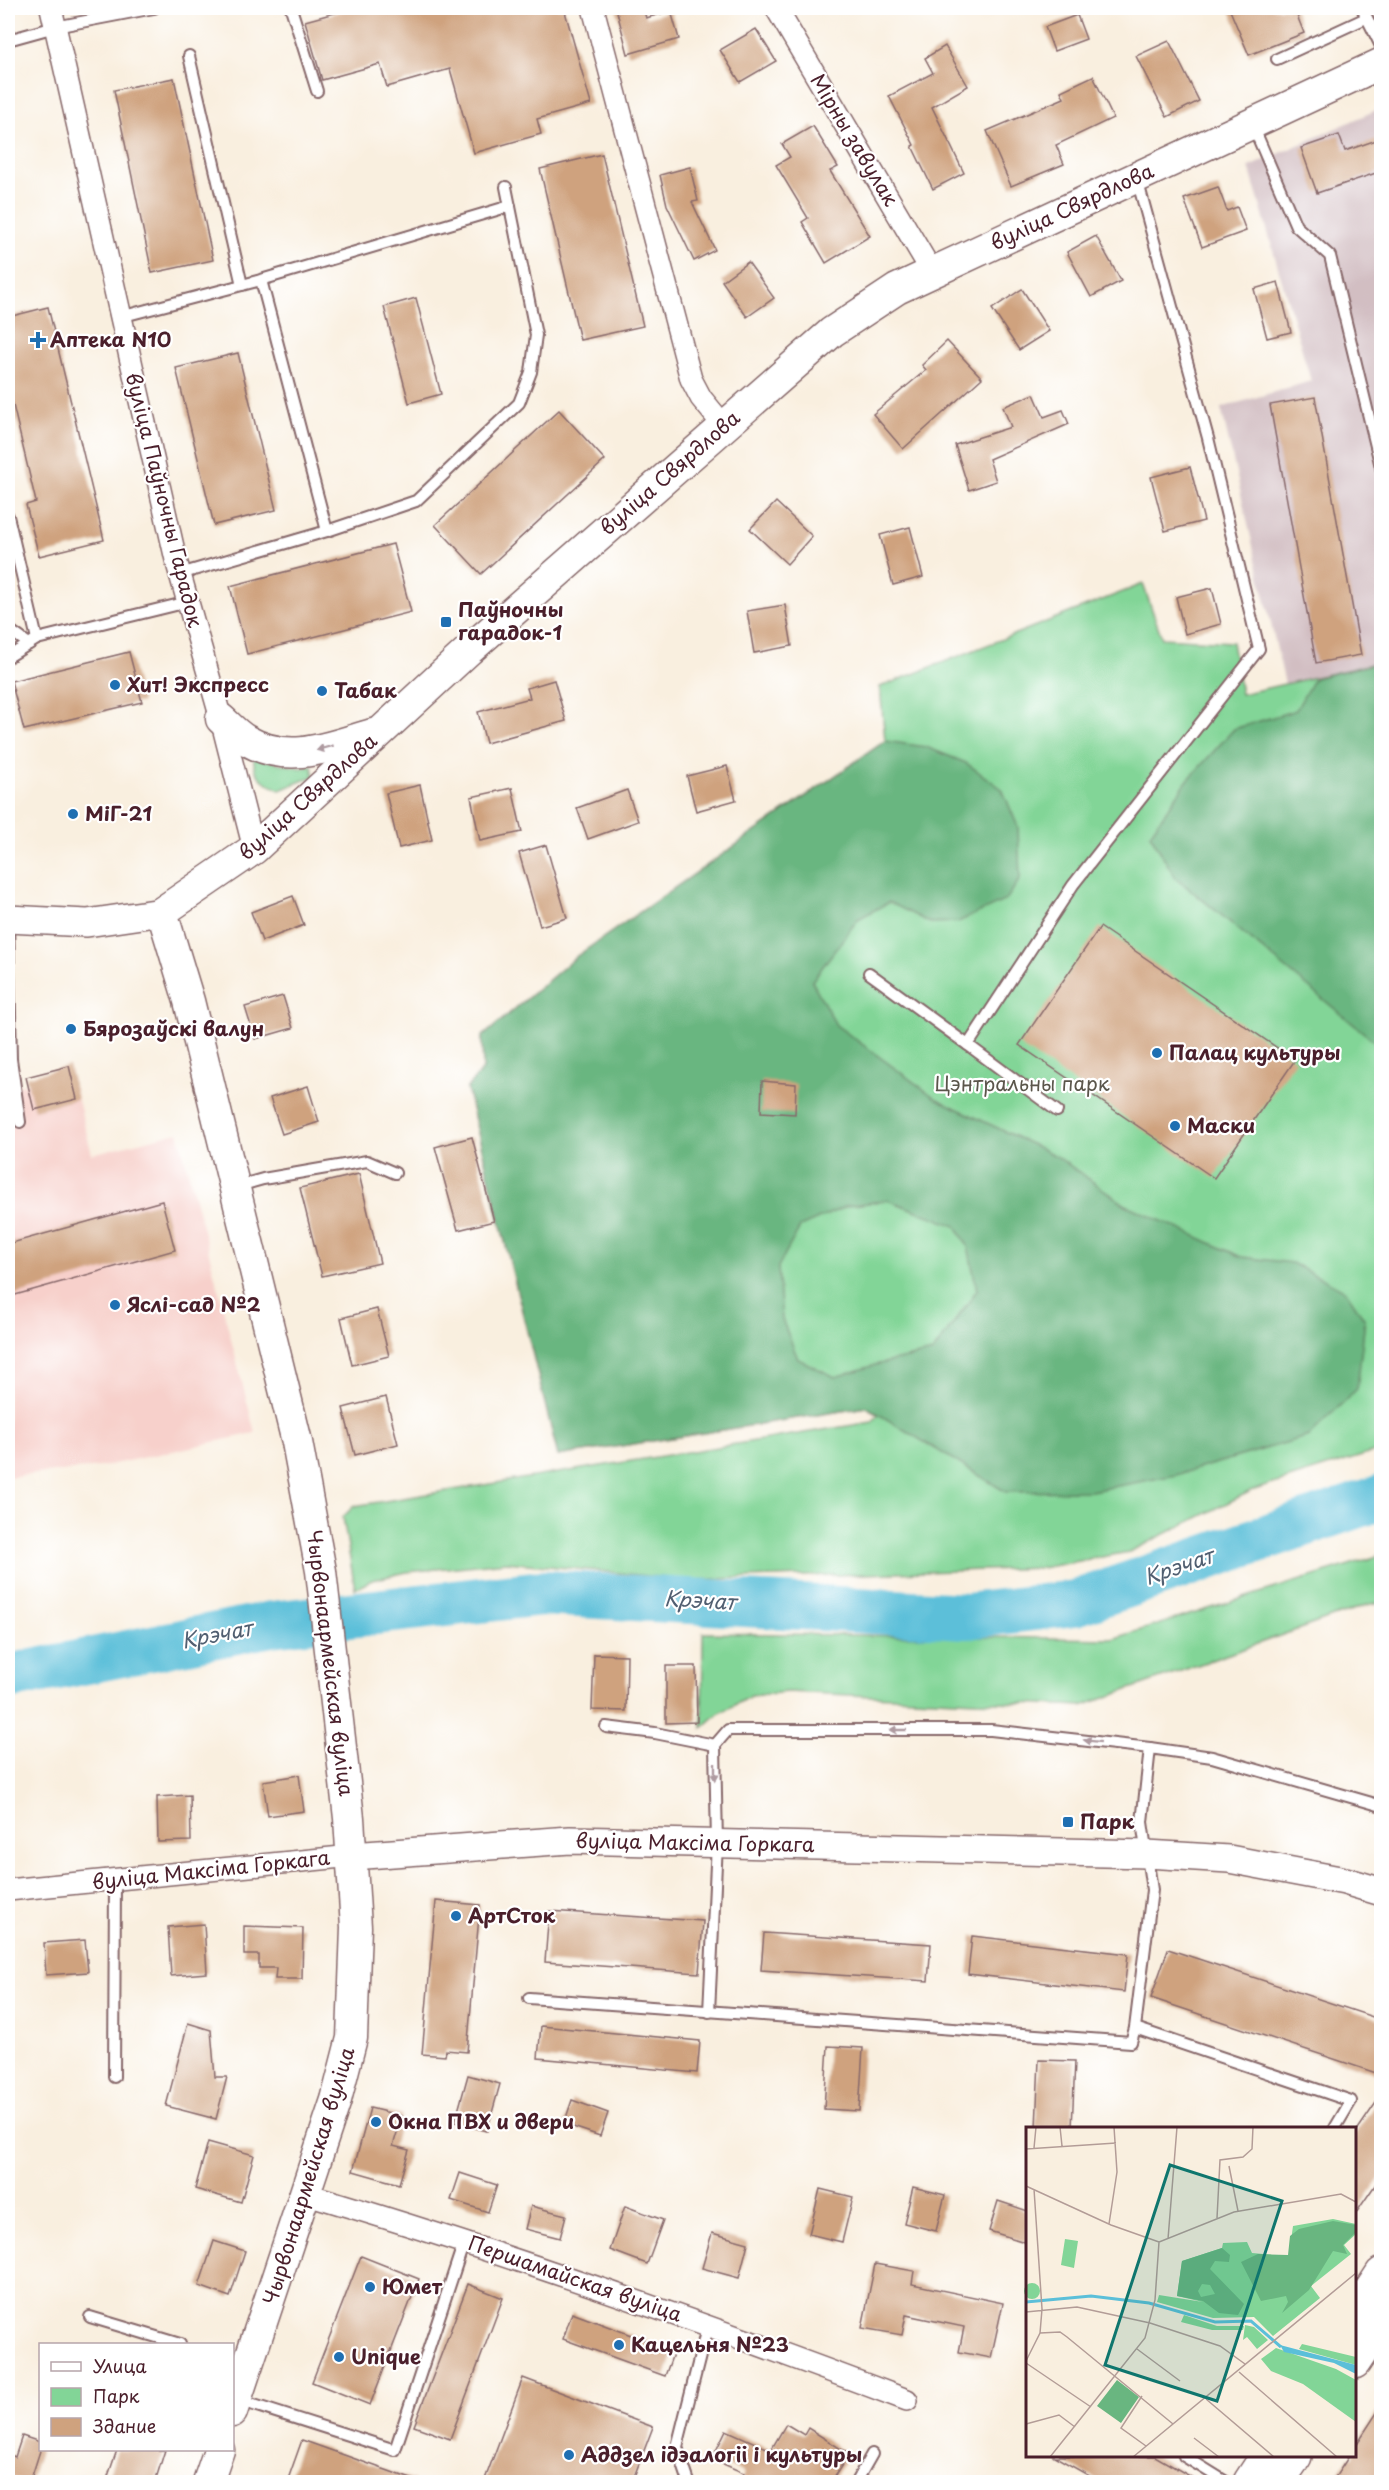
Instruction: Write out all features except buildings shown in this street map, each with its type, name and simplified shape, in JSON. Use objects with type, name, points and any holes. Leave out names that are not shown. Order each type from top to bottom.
[{"type":"main road","name":"вуліца Свярдлова","points":[[162,912],[254,849],[469,650],[831,332],[897,289],[1382,63]]},
{"type":"main road","points":[[221,719],[245,740],[278,754],[315,751],[381,732]]},
{"type":"main road","name":"Чырвонаармейская вуліца","points":[[162,912],[189,1001],[296,1434],[321,1571],[352,1856],[356,1927],[352,2038],[336,2100],[307,2194],[243,2364],[235,2406]]},
{"type":"main road","points":[[1356,2314],[1382,2274]]},
{"type":"main road","points":[[1356,2359],[1382,2320]]},
{"type":"main road","points":[[208,2482],[219,2451]]},
{"type":"main road","points":[[1250,2482],[1266,2457]]},
{"type":"main road","points":[[1277,2482],[1294,2457]]},
{"type":"street","points":[[593,8],[691,379],[701,398],[724,426]]},
{"type":"street","name":"Мірны завулак","points":[[776,8],[932,272]]},
{"type":"street","name":"вуліца Паўночны Гарадок","points":[[53,17],[180,574],[221,719],[254,849]]},
{"type":"street","name":"вуліца Свярдлова","points":[[8,919],[87,923],[162,912]]},
{"type":"street","name":"вуліца Максіма Горкага","points":[[8,1890],[352,1856],[570,1840],[1147,1854],[1229,1859],[1345,1881],[1382,1892]]},
{"type":"street","name":"Першамайская вуліца","points":[[307,2194],[464,2242],[708,2324],[907,2400]]},
{"type":"lane","points":[[8,40],[53,17],[154,8]]},
{"type":"lane","points":[[291,8],[317,91]]},
{"type":"lane","points":[[1277,59],[1364,13],[1382,48]]},
{"type":"lane","points":[[189,56],[242,285]]},
{"type":"lane","points":[[1252,123],[1296,226],[1330,256],[1382,471]]},
{"type":"lane","points":[[968,1045],[1073,885],[1259,649],[1208,438],[1136,177]]},
{"type":"lane","points":[[180,574],[327,531],[416,501],[519,404],[531,372],[536,335],[506,187]]},
{"type":"lane","points":[[120,317],[261,280],[510,206]]},
{"type":"lane","points":[[261,280],[327,531]]},
{"type":"lane","points":[[8,516],[33,642]]},
{"type":"lane","points":[[8,657],[33,642],[188,602]]},
{"type":"lane","points":[[8,629],[33,642]]},
{"type":"lane","points":[[8,919],[11,1059],[20,1122]]},
{"type":"lane","points":[[869,973],[1057,1111]]},
{"type":"lane","points":[[235,1187],[263,1179],[367,1161],[395,1173]]},
{"type":"lane","points":[[606,1727],[655,1733],[715,1745]]},
{"type":"lane","points":[[709,2012],[717,1843],[715,1745],[728,1730],[991,1730],[1150,1748],[1212,1757],[1382,1806]]},
{"type":"lane","points":[[529,1998],[1131,2042],[1135,2028],[1152,1890],[1142,1822],[1150,1748]]},
{"type":"lane","points":[[114,2077],[115,1880]]},
{"type":"lane","points":[[1135,2028],[1351,2101],[1336,2127]]},
{"type":"lane","points":[[235,2406],[395,2450],[464,2242]]},
{"type":"lane","points":[[90,2317],[177,2343]]},
{"type":"lane","points":[[689,2482],[677,2447],[708,2324]]},
{"type":"lane","points":[[856,2482],[872,2454]]},
{"type":"lane","points":[[1186,2457],[1226,2482]]},
{"type":"shaded area","points":[[1381,108],[1381,662],[1285,684],[1221,408],[1311,381],[1249,167]]},
{"type":"shaded area","name":"Яслі-сад №2","points":[[69,1066],[92,1154],[178,1132],[255,1433],[100,1467],[8,1477],[8,1087],[27,1084],[26,1077]]},
{"type":"green space","name":"Цэнтральны парк","points":[[1143,584],[1162,638],[1232,642],[1241,694],[1381,662],[1381,1450],[1251,1491],[1129,1552],[1041,1568],[689,1580],[507,1562],[407,1572],[372,1580],[355,1589],[343,1517],[354,1506],[872,1422],[878,1415],[867,1407],[558,1456],[467,1088],[483,1069],[482,1037],[577,956],[885,741],[880,687]]},
{"type":"green space","points":[[1382,662],[1381,1047],[1175,877],[1150,834],[1187,781],[1234,729],[1296,710],[1314,678]]},
{"type":"green space","points":[[885,741],[926,747],[966,763],[1002,789],[1018,827],[1020,879],[1006,900],[958,922],[930,923],[889,902],[858,919],[812,981],[836,1025],[937,1099],[1056,1156],[1126,1205],[1242,1257],[1292,1263],[1346,1291],[1365,1320],[1357,1389],[1309,1436],[1176,1475],[1091,1491],[1006,1492],[867,1407],[558,1456],[467,1088],[483,1069],[482,1037],[577,956]],"holes":[[[888,1200],[956,1226],[968,1246],[977,1290],[933,1352],[835,1377],[798,1359],[782,1319],[778,1267],[800,1227],[847,1206]]]},
{"type":"green space","points":[[254,758],[301,768],[312,766],[314,776],[280,790],[258,774],[255,770]]},
{"type":"green space","points":[[1381,1555],[1381,1602],[1082,1706],[787,1692],[751,1696],[718,1714],[702,1728],[703,1633],[1112,1639]]},
{"type":"waterway","name":"Крэчат","points":[[8,1677],[271,1624],[542,1593],[967,1616],[1075,1603],[1382,1497]]},
{"type":"place","name":"Аптека N10","points":[[38,340]]},
{"type":"place","name":"Паўночны гарадок-1","points":[[446,622]]},
{"type":"place","name":"Хит! Экспресс","points":[[115,685]]},
{"type":"place","name":"Табак","points":[[322,691]]},
{"type":"place","name":"МіГ-21","points":[[73,814]]},
{"type":"place","name":"Бярозаўскі валун","points":[[71,1029]]},
{"type":"place","name":"Палац культуры","points":[[1157,1053]]},
{"type":"place","name":"Маски","points":[[1175,1126]]},
{"type":"place","name":"Яслі-сад №2","points":[[115,1305]]},
{"type":"place","name":"Парк","points":[[1068,1822]]},
{"type":"place","name":"АртСток","points":[[456,1916]]},
{"type":"place","name":"Окна ПВХ и двери","points":[[376,2122]]},
{"type":"place","name":"Юмет","points":[[370,2287]]},
{"type":"place","name":"Кацельня №23","points":[[619,2345]]},
{"type":"place","name":"Unique","points":[[339,2357]]},
{"type":"place","name":"Аддзел ідэалогіі і культуры","points":[[569,2455]]}]
